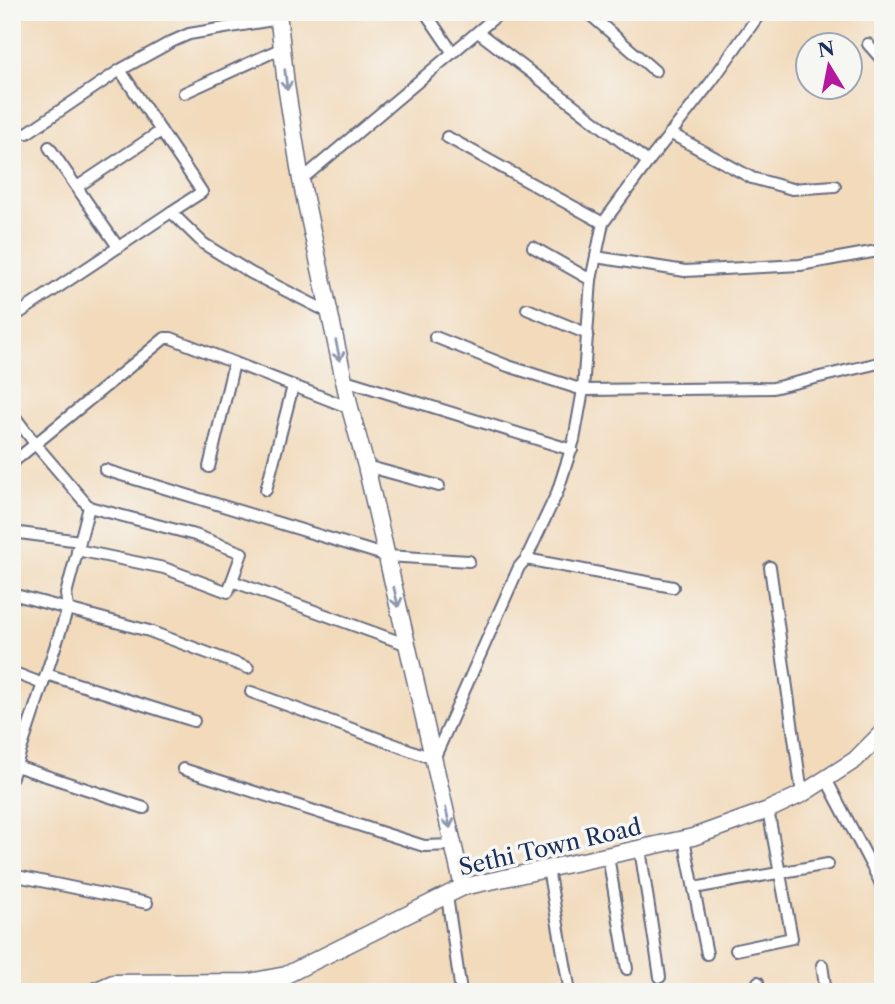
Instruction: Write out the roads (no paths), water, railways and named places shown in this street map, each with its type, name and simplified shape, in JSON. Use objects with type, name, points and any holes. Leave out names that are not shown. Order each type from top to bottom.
[{"type":"street","points":[[425,12],[453,53]]},
{"type":"street","points":[[301,180],[501,12]]},
{"type":"street","points":[[587,12],[655,71]]},
{"type":"street","points":[[434,759],[519,567],[526,559],[557,493],[572,450],[583,390],[591,280],[603,223],[761,12]]},
{"type":"street","points":[[27,133],[120,70],[171,42],[189,34],[278,15],[301,180],[350,408],[387,555],[463,887]]},
{"type":"street","points":[[478,32],[648,162]]},
{"type":"street","points":[[868,44],[883,61]]},
{"type":"street","points":[[184,93],[282,48]]},
{"type":"street","points":[[12,318],[202,192],[120,70]]},
{"type":"street","points":[[77,187],[161,131]]},
{"type":"street","points":[[670,133],[752,177],[792,189],[835,186]]},
{"type":"street","points":[[447,137],[603,223]]},
{"type":"street","points":[[50,147],[118,247]]},
{"type":"street","points":[[172,212],[204,244],[251,273],[330,313]]},
{"type":"street","points":[[533,247],[591,280]]},
{"type":"street","points":[[596,257],[685,271],[800,265],[883,250]]},
{"type":"street","points":[[527,309],[588,334]]},
{"type":"street","points":[[435,337],[508,366],[583,390],[773,388],[883,362]]},
{"type":"street","points":[[12,463],[165,338],[171,338],[350,408]]},
{"type":"street","points":[[209,467],[234,363]]},
{"type":"street","points":[[345,380],[572,450]]},
{"type":"street","points":[[266,490],[293,386]]},
{"type":"street","points":[[12,413],[89,507],[194,535],[242,553],[228,592],[164,568],[12,531]]},
{"type":"street","points":[[366,466],[439,486]]},
{"type":"street","points":[[104,470],[387,555],[469,561]]},
{"type":"street","points":[[89,507],[66,594],[68,608],[14,771],[144,808]]},
{"type":"street","points":[[526,559],[673,587]]},
{"type":"street","points":[[770,567],[802,794]]},
{"type":"street","points":[[232,581],[408,645]]},
{"type":"street","points":[[12,594],[149,631],[248,668]]},
{"type":"street","points":[[12,672],[194,721]]},
{"type":"street","points":[[251,692],[434,759]]},
{"type":"street","name":"Sethi Town Road","points":[[92,992],[113,983],[285,983],[463,887],[684,839],[768,810],[802,794],[855,760],[883,732]]},
{"type":"street","points":[[12,735],[24,743]]},
{"type":"street","points":[[183,769],[424,846],[454,845]]},
{"type":"street","points":[[826,779],[880,881],[883,893]]},
{"type":"street","points":[[736,950],[792,938],[768,810]]},
{"type":"street","points":[[684,839],[707,954]]},
{"type":"street","points":[[640,849],[660,976]]},
{"type":"street","points":[[608,856],[627,969]]},
{"type":"street","points":[[694,888],[828,864]]},
{"type":"street","points":[[548,869],[570,992]]},
{"type":"street","points":[[12,874],[146,903]]},
{"type":"street","points":[[447,895],[461,992]]},
{"type":"street","points":[[822,965],[826,992]]}]
